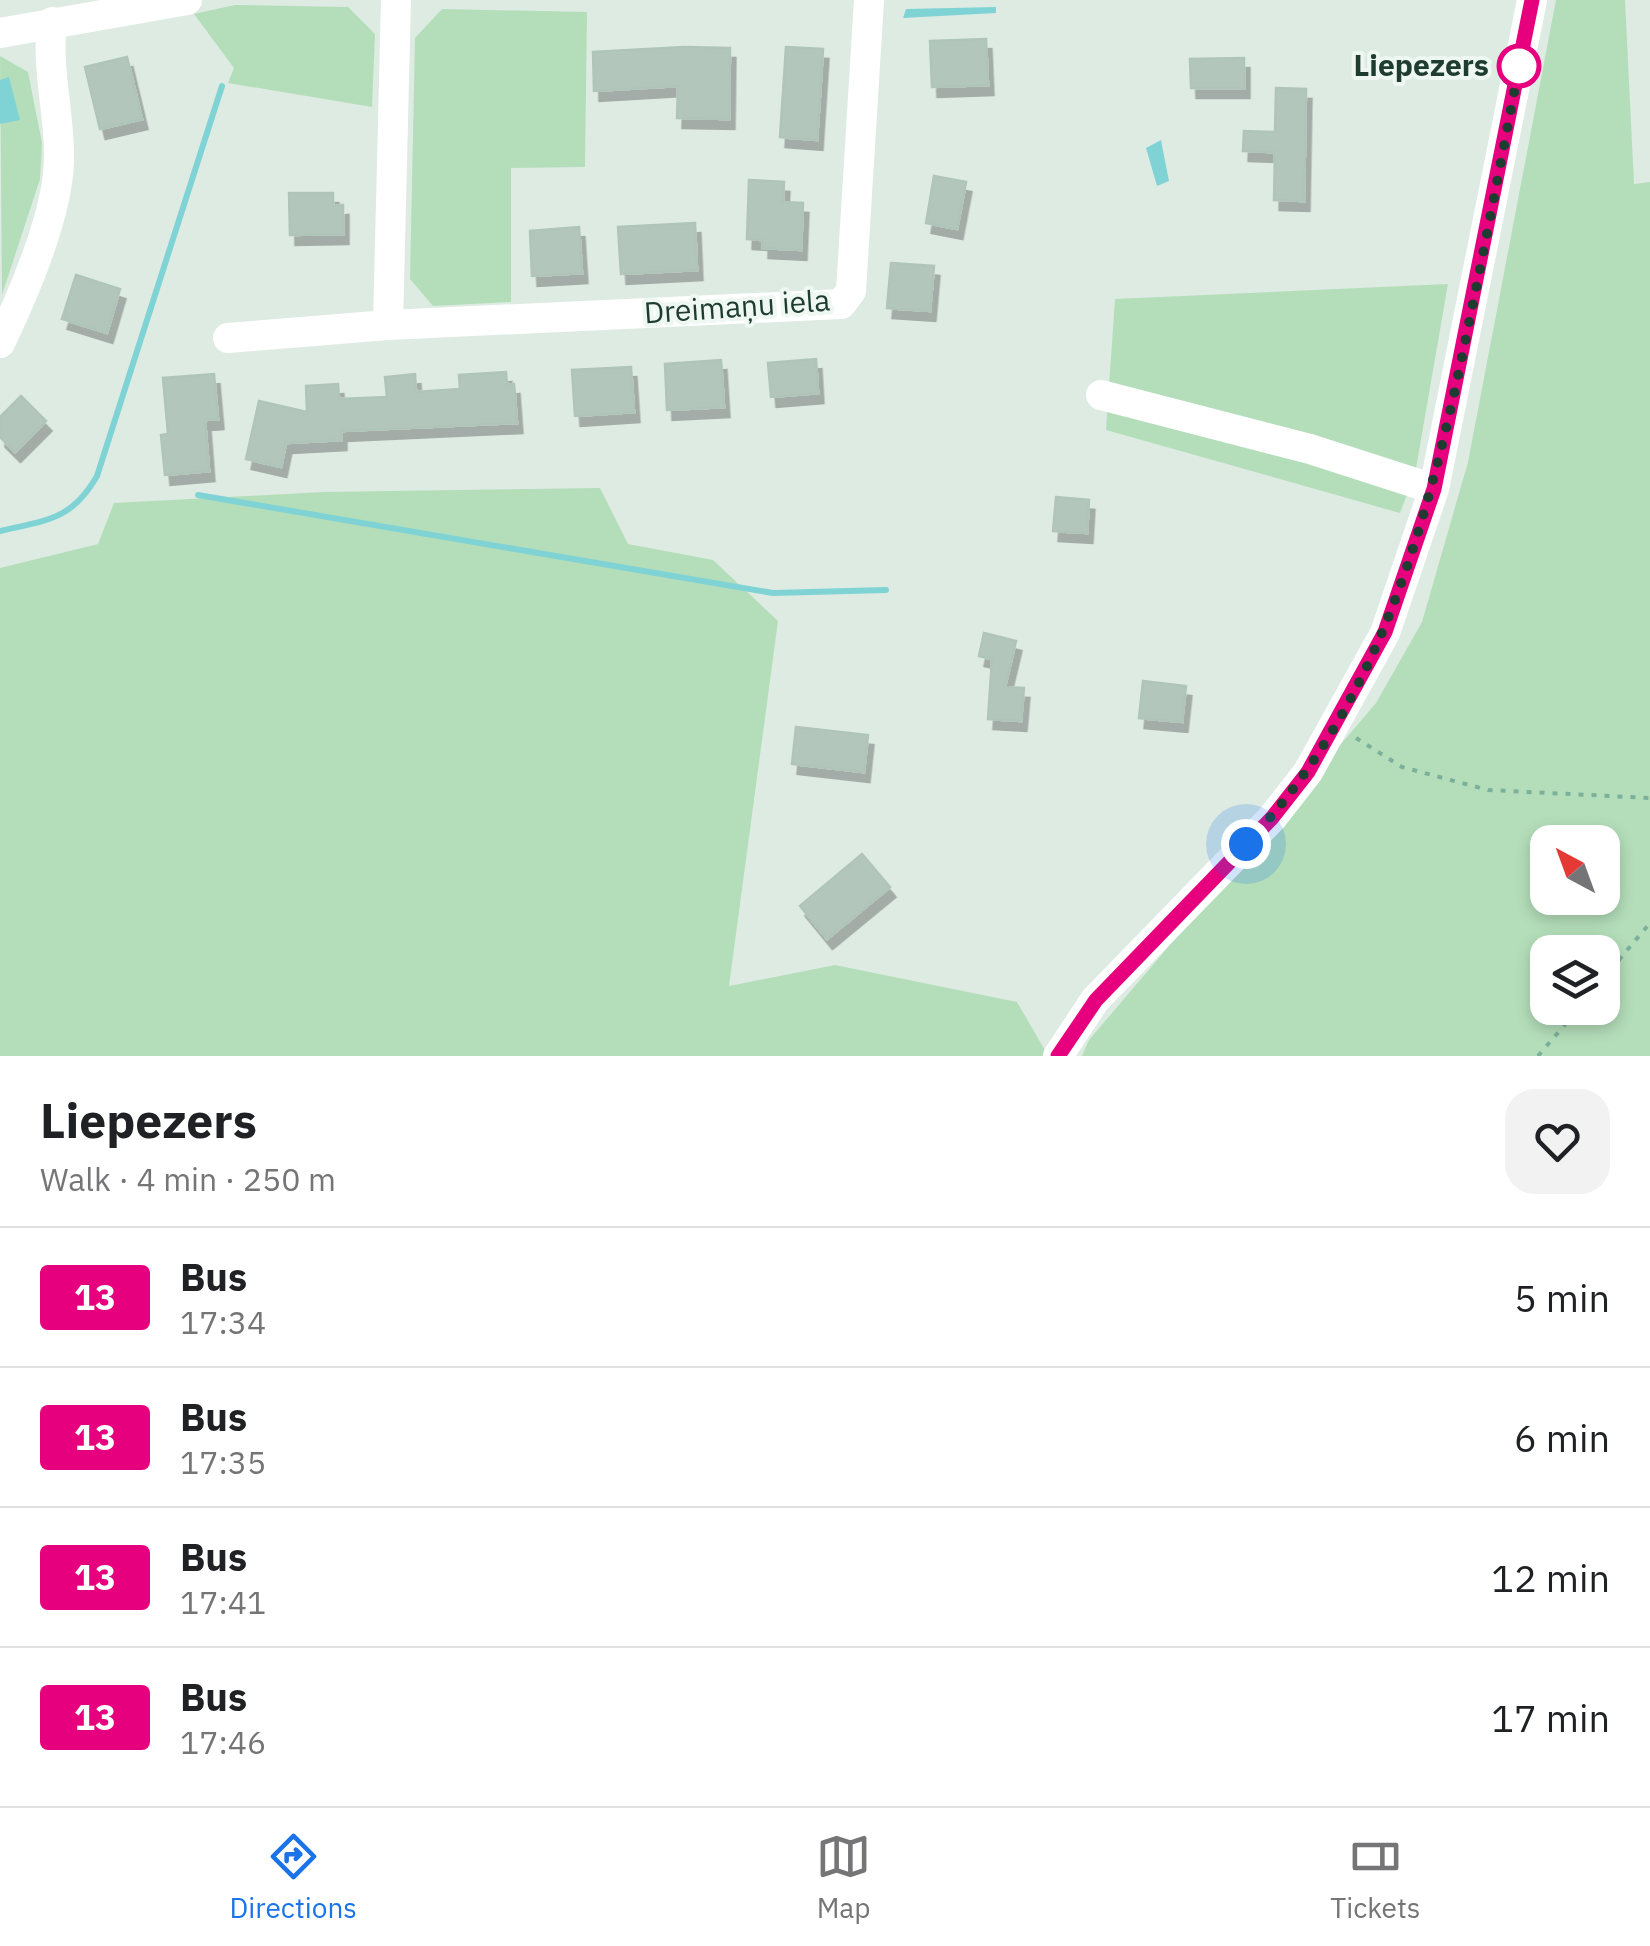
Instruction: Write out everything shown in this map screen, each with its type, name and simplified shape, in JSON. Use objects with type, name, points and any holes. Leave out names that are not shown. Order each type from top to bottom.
[{"type":"street","points":[[0,33],[186,0]]},
{"type":"street","points":[[388,325],[396,0]]},
{"type":"street","name":"Dreimaņu iela","points":[[228,338],[388,325],[842,304],[850,291],[869,0]]},
{"type":"street","points":[[1058,1056],[1096,1000],[1272,818],[1308,772],[1385,632],[1434,489],[1532,0]]},
{"type":"street","points":[[0,343],[40,237],[59,164],[48,52],[52,22]]},
{"type":"street","points":[[1101,395],[1310,449],[1434,489]]},
{"type":"path","points":[[1336,725],[1402,767],[1488,790],[1650,798]]},
{"type":"path","points":[[1620,959],[1650,923]]},
{"type":"path","points":[[1538,1056],[1564,1025]]},
{"type":"green space","points":[[1556,0],[1625,0],[1634,184],[1650,182],[1650,1056],[1082,1056],[1089,1040],[1376,703],[1422,622],[1468,462]]},
{"type":"green space","points":[[235,5],[348,7],[375,34],[372,107],[228,83],[234,68],[194,14]]},
{"type":"green space","points":[[442,9],[587,12],[585,167],[511,168],[511,302],[433,306],[410,279],[415,38]]},
{"type":"green space","points":[[0,56],[28,72],[42,143],[40,179],[2,295]]},
{"type":"green space","points":[[1448,284],[1415,474],[1400,513],[1106,430],[1115,299]]},
{"type":"green space","points":[[600,488],[628,544],[713,560],[778,621],[729,986],[835,965],[1017,1002],[1046,1052],[1043,1056],[0,1056],[0,568],[98,544],[114,503],[323,492]]},
{"type":"water","points":[[996,7],[996,13],[903,18],[906,9]]},
{"type":"water","points":[[9,77],[20,120],[0,124],[0,80]]},
{"type":"water","points":[[1161,140],[1169,181],[1157,186],[1146,148]]},
{"type":"building","points":[[986,39],[988,85],[932,87],[930,41]]},
{"type":"building","points":[[786,47],[823,49],[817,140],[780,137]]},
{"type":"building","points":[[730,48],[729,119],[677,118],[678,86],[594,91],[593,52]]},
{"type":"building","points":[[127,57],[142,119],[100,129],[85,67]]},
{"type":"building","points":[[1244,58],[1244,88],[1191,88],[1190,59]]},
{"type":"building","points":[[1276,88],[1306,89],[1304,201],[1274,200],[1275,152],[1243,151],[1244,131],[1275,132]]},
{"type":"building","points":[[934,176],[966,182],[957,229],[926,223]]},
{"type":"building","points":[[749,180],[784,182],[783,202],[803,203],[801,250],[763,248],[763,240],[747,239]]},
{"type":"building","points":[[289,193],[333,193],[333,206],[343,205],[343,234],[290,235]]},
{"type":"building","points":[[695,223],[697,270],[621,274],[618,227]]},
{"type":"building","points":[[579,227],[582,273],[532,276],[530,231]]},
{"type":"building","points":[[891,263],[934,266],[930,311],[887,308]]},
{"type":"building","points":[[76,275],[120,289],[107,333],[62,319]]},
{"type":"building","points":[[816,359],[818,393],[771,397],[768,363]]},
{"type":"building","points":[[721,360],[724,407],[667,410],[665,364]]},
{"type":"building","points":[[631,367],[634,412],[575,416],[572,370]]},
{"type":"building","points":[[506,372],[507,385],[514,384],[517,423],[341,431],[341,440],[286,443],[281,467],[246,459],[259,401],[307,412],[306,386],[338,384],[339,399],[387,397],[385,377],[415,374],[416,392],[460,389],[459,375]]},
{"type":"building","points":[[214,374],[218,419],[205,420],[209,471],[165,475],[161,435],[168,434],[163,378]]},
{"type":"building","points":[[21,396],[46,421],[15,452],[0,437],[0,417]]},
{"type":"building","points":[[1056,497],[1089,500],[1087,533],[1053,531]]},
{"type":"building","points":[[984,633],[1016,641],[1005,687],[1024,688],[1021,721],[988,719],[992,659],[979,656]]},
{"type":"building","points":[[1143,681],[1186,686],[1182,722],[1139,718]]},
{"type":"building","points":[[796,727],[868,735],[864,772],[792,764]]},
{"type":"building","points":[[862,854],[890,887],[827,939],[800,906]]},
{"type":"waterway","points":[[0,531],[68,510],[97,476],[222,86]]},
{"type":"waterway","points":[[198,495],[773,593],[886,590]]},
{"type":"bus line","name":"13","points":[[1058,1056],[1096,1000],[1272,818],[1308,772],[1385,632],[1434,489],[1532,0]]},
{"type":"place","name":"Liepezers","points":[[1519,66]]},
{"type":"route","points":[[1246,844],[1308,772],[1336,725],[1385,632],[1411,564],[1434,489],[1519,66]]}]
